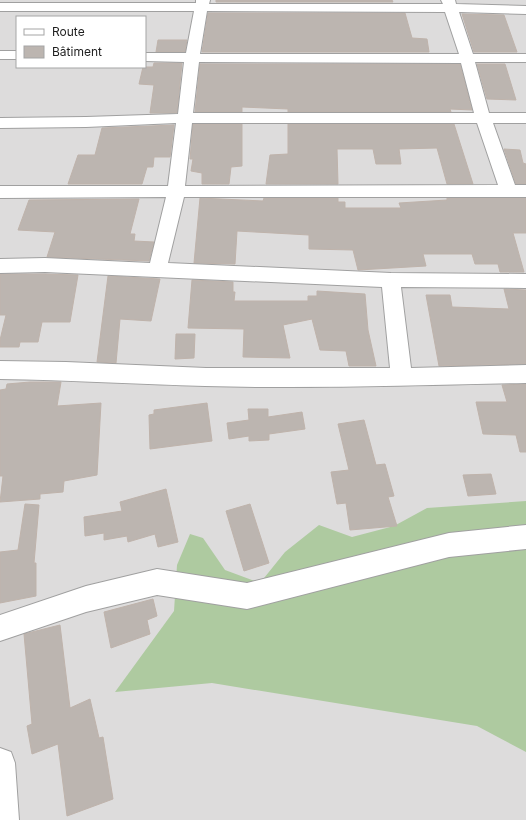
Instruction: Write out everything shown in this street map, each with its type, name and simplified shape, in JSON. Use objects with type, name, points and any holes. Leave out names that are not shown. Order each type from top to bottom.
[{"type":"street","points":[[157,271],[176,193],[192,58],[202,4]]},
{"type":"street","points":[[0,8],[202,4],[449,4],[526,10]]},
{"type":"street","points":[[449,4],[483,118],[509,191]]},
{"type":"street","points":[[0,55],[16,55]]},
{"type":"street","points":[[146,57],[526,58]]},
{"type":"street","points":[[0,123],[86,122],[185,118],[526,118]]},
{"type":"street","points":[[0,192],[176,193],[526,191]]},
{"type":"street","points":[[0,266],[45,266],[390,280],[526,281]]},
{"type":"street","points":[[390,280],[401,378]]},
{"type":"street","points":[[0,370],[66,371],[206,377],[401,378],[526,374]]},
{"type":"street","points":[[0,628],[86,599],[157,582],[247,596],[449,545],[526,537]]},
{"type":"street","points":[[0,763],[2,805]]},
{"type":"shaded area","points":[[0,0],[526,0],[526,820],[0,820]]},
{"type":"green space","points":[[526,501],[526,752],[477,726],[212,683],[115,692],[174,611],[177,565],[190,534],[203,538],[225,570],[260,583],[285,552],[319,525],[352,537],[394,526],[427,508]]},
{"type":"building","points":[[216,0],[392,0],[393,2],[216,2]]},
{"type":"building","points":[[208,13],[405,13],[412,38],[427,39],[429,52],[202,52]]},
{"type":"building","points":[[462,14],[504,15],[517,52],[474,52]]},
{"type":"building","points":[[158,40],[187,40],[185,52],[156,52]]},
{"type":"building","points":[[154,63],[182,63],[177,113],[150,113],[154,85],[139,84],[143,68],[153,67]]},
{"type":"building","points":[[200,64],[460,64],[472,110],[450,109],[451,112],[288,112],[288,109],[242,107],[242,112],[195,112]]},
{"type":"building","points":[[477,64],[505,64],[516,100],[487,99]]},
{"type":"building","points":[[193,124],[242,124],[242,166],[231,167],[229,184],[202,184],[202,173],[191,171],[193,159],[190,159]]},
{"type":"building","points":[[288,124],[454,124],[473,184],[447,184],[437,148],[399,149],[401,164],[376,164],[373,149],[337,149],[338,184],[266,184],[270,155],[288,154]]},
{"type":"building","points":[[174,125],[170,157],[154,157],[153,167],[147,167],[142,184],[68,184],[78,155],[95,155],[102,128]]},
{"type":"building","points":[[504,149],[520,150],[523,163],[526,164],[526,184],[516,184]]},
{"type":"building","points":[[200,198],[263,201],[264,198],[338,198],[338,202],[345,202],[345,208],[401,208],[399,203],[447,200],[447,198],[526,198],[526,233],[513,233],[524,272],[500,272],[498,264],[475,264],[472,254],[423,254],[426,266],[358,270],[353,250],[309,249],[309,235],[237,231],[235,264],[194,263]]},
{"type":"building","points":[[139,199],[130,234],[135,234],[134,241],[154,242],[149,261],[47,257],[55,232],[18,230],[29,200]]},
{"type":"building","points":[[0,274],[78,275],[70,322],[42,322],[38,342],[20,342],[19,347],[0,347],[0,340],[6,315],[0,315]]},
{"type":"building","points":[[108,276],[160,279],[151,321],[120,319],[116,363],[97,362]]},
{"type":"building","points":[[192,280],[233,282],[233,292],[235,292],[234,301],[308,301],[308,296],[317,296],[317,291],[365,294],[368,330],[376,366],[349,366],[346,351],[320,350],[312,319],[283,325],[290,358],[243,357],[244,329],[188,328]]},
{"type":"building","points":[[504,289],[526,290],[526,364],[439,366],[426,295],[450,295],[452,307],[509,309]]},
{"type":"building","points":[[176,334],[195,334],[194,358],[175,359]]},
{"type":"building","points":[[61,382],[57,406],[101,403],[97,475],[64,481],[63,492],[40,494],[40,499],[0,502],[3,476],[0,476],[0,390],[6,389],[7,384]]},
{"type":"building","points":[[526,384],[526,452],[520,452],[516,435],[483,434],[476,402],[507,402],[502,385]]},
{"type":"building","points":[[207,403],[212,441],[150,449],[149,415],[154,414],[154,410]]},
{"type":"building","points":[[248,409],[268,409],[268,417],[302,412],[305,429],[269,434],[269,440],[249,441],[249,436],[229,439],[227,423],[249,420]]},
{"type":"building","points":[[364,420],[376,465],[385,464],[394,496],[388,497],[397,526],[350,530],[346,503],[337,504],[331,472],[349,470],[338,424]]},
{"type":"building","points":[[491,474],[496,494],[468,496],[463,475]]},
{"type":"building","points":[[166,489],[178,542],[158,547],[155,534],[128,542],[127,536],[104,540],[104,533],[85,536],[84,517],[122,511],[120,502]]},
{"type":"building","points":[[25,504],[39,505],[34,563],[36,563],[36,596],[0,603],[0,552],[18,550]]},
{"type":"building","points":[[250,504],[269,563],[244,571],[226,511]]},
{"type":"building","points":[[153,599],[157,616],[147,620],[150,634],[111,648],[104,612]]},
{"type":"building","points":[[60,625],[70,708],[90,699],[99,738],[103,737],[113,799],[67,816],[58,744],[32,754],[27,726],[32,724],[24,634]]}]
